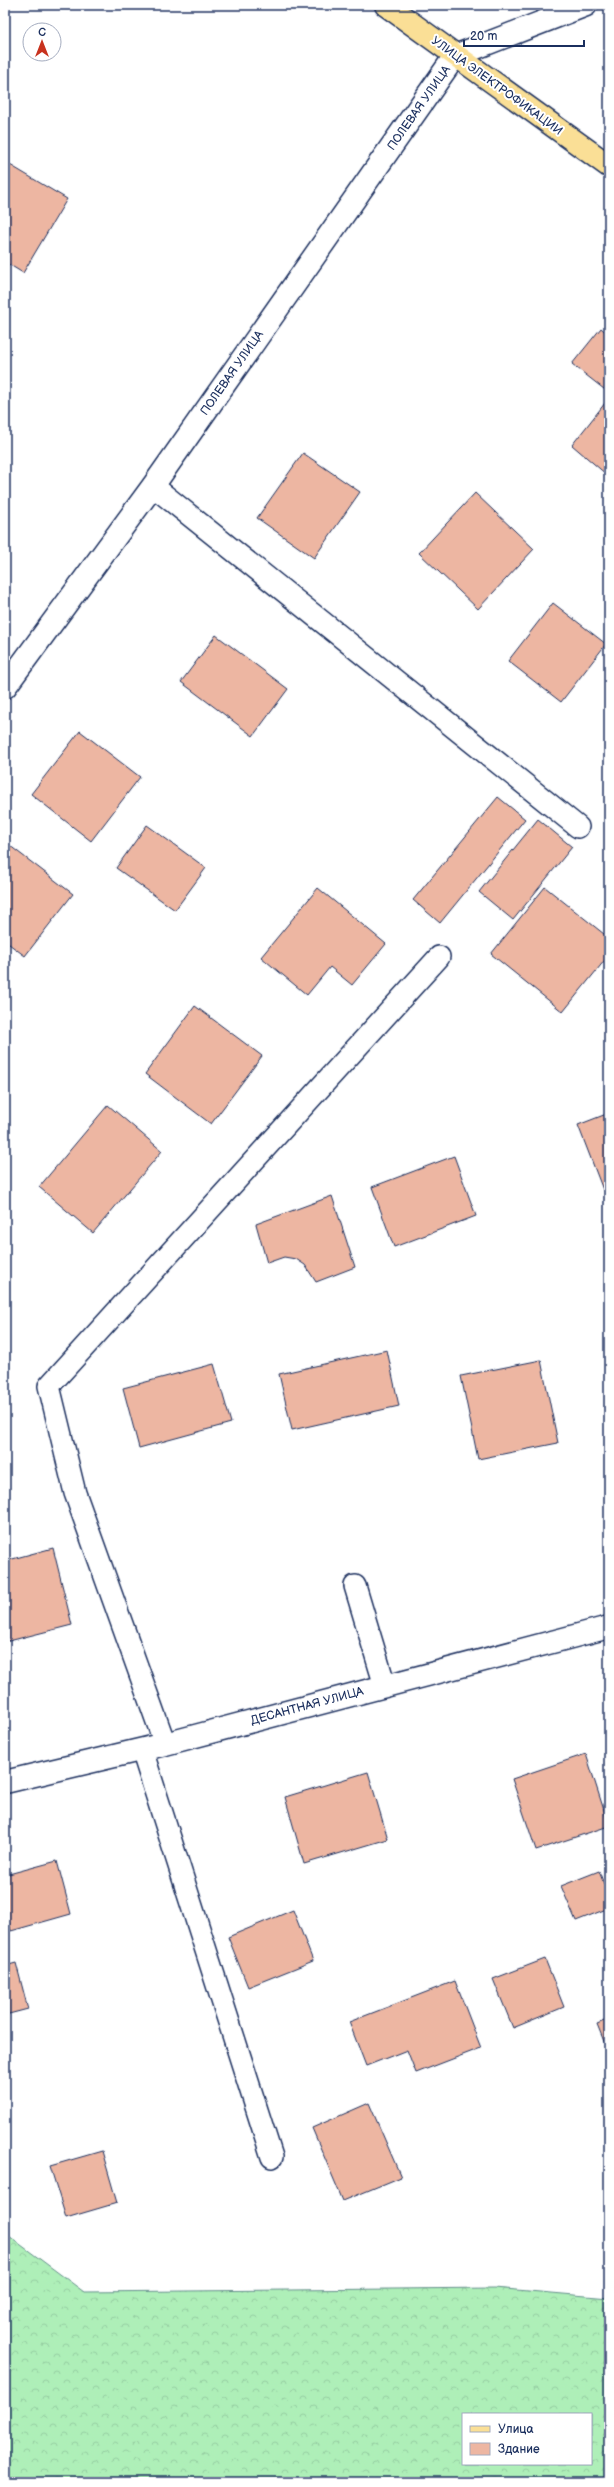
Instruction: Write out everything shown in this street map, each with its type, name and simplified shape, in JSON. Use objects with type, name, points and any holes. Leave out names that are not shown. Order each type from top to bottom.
[{"type":"main road","name":"УЛИЦА ЭЛЕКТРОФИКАЦИИ","points":[[386,5],[609,166]]},
{"type":"street","points":[[455,56],[586,5]]},
{"type":"street","name":"ПОЛЕВАЯ УЛИЦА","points":[[5,687],[153,486],[455,56]]},
{"type":"street","name":"ДЕСАНТНАЯ УЛИЦА","points":[[5,1782],[142,1750],[609,1627]]},
{"type":"lane","points":[[153,486],[578,827]]},
{"type":"lane","points":[[165,1744],[75,1493],[49,1386],[439,957]]},
{"type":"lane","points":[[355,1586],[385,1686]]},
{"type":"lane","points":[[142,1750],[272,2157]]},
{"type":"green space","points":[[5,2233],[84,2292],[494,2288],[609,2298],[609,2482],[5,2482]]},
{"type":"building","points":[[5,162],[67,199],[23,273],[5,262]]},
{"type":"building","points":[[601,328],[609,335],[609,393],[572,364]]},
{"type":"building","points":[[609,398],[609,472],[607,475],[572,445]]},
{"type":"building","points":[[303,453],[360,492],[314,558],[257,518]]},
{"type":"building","points":[[475,493],[534,549],[478,609],[419,553]]},
{"type":"building","points":[[553,603],[606,644],[561,702],[508,661]]},
{"type":"building","points":[[216,635],[288,689],[253,736],[181,682]]},
{"type":"building","points":[[80,731],[140,777],[91,841],[31,794]]},
{"type":"building","points":[[498,797],[525,819],[440,923],[413,900]]},
{"type":"building","points":[[538,819],[572,847],[513,920],[479,892]]},
{"type":"building","points":[[147,825],[206,868],[175,910],[116,868]]},
{"type":"building","points":[[5,842],[73,894],[25,956],[5,941]]},
{"type":"building","points":[[545,887],[609,938],[609,955],[563,1012],[491,954]]},
{"type":"building","points":[[318,888],[386,944],[352,985],[330,967],[307,995],[261,957]]},
{"type":"building","points":[[195,1006],[262,1056],[211,1124],[145,1074]]},
{"type":"building","points":[[108,1105],[162,1151],[93,1233],[39,1187]]},
{"type":"building","points":[[609,1113],[609,1187],[603,1190],[578,1125]]},
{"type":"building","points":[[454,1156],[476,1216],[394,1247],[372,1187]]},
{"type":"building","points":[[332,1196],[355,1267],[316,1282],[305,1265],[296,1259],[284,1257],[267,1263],[256,1224]]},
{"type":"building","points":[[387,1350],[399,1406],[292,1430],[279,1374]]},
{"type":"building","points":[[541,1360],[558,1443],[478,1459],[461,1376]]},
{"type":"building","points":[[214,1364],[231,1423],[139,1448],[123,1388]]},
{"type":"building","points":[[53,1548],[72,1625],[5,1642],[5,1561]]},
{"type":"building","points":[[586,1754],[609,1826],[536,1850],[512,1779]]},
{"type":"building","points":[[368,1772],[388,1839],[304,1864],[285,1797]]},
{"type":"building","points":[[57,1861],[71,1914],[11,1931],[5,1908],[5,1875]]},
{"type":"building","points":[[599,1871],[609,1897],[609,1908],[576,1921],[561,1886]]},
{"type":"building","points":[[293,1910],[313,1961],[248,1987],[228,1937]]},
{"type":"building","points":[[545,1959],[564,2007],[513,2028],[493,1979]]},
{"type":"building","points":[[16,1963],[28,2009],[5,2015],[5,1966]]},
{"type":"building","points":[[455,1981],[481,2048],[416,2073],[407,2050],[366,2066],[349,2022]]},
{"type":"building","points":[[609,2019],[609,2054],[597,2024]]},
{"type":"building","points":[[369,2103],[401,2177],[343,2201],[312,2128]]},
{"type":"building","points":[[102,2151],[117,2203],[66,2218],[50,2166]]}]
